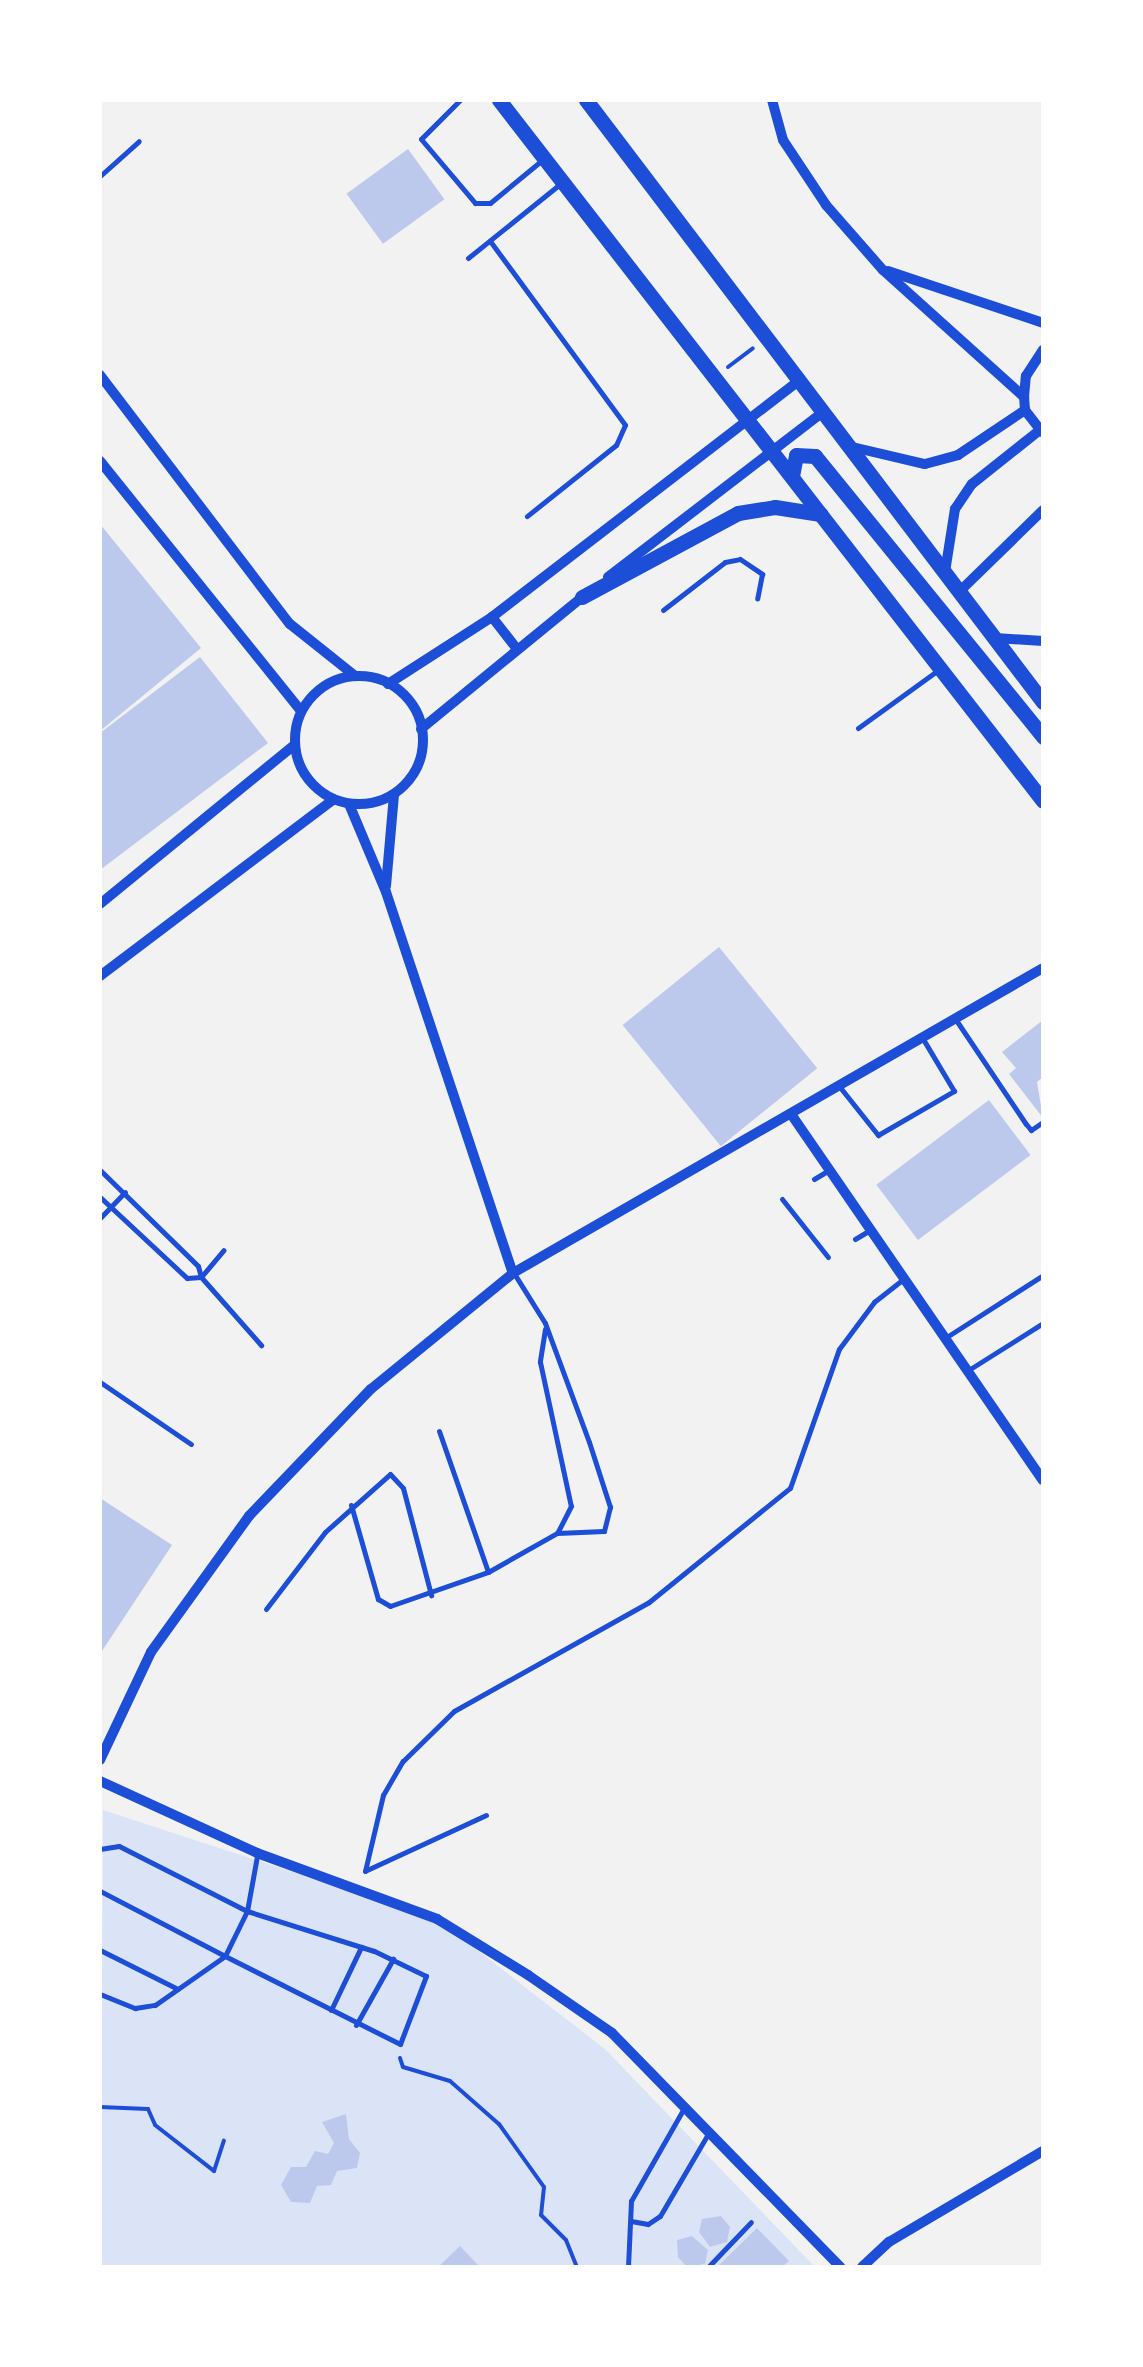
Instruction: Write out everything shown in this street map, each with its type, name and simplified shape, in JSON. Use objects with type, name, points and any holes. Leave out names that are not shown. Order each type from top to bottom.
[{"type":"highway","points":[[499,100],[1043,801]]},
{"type":"highway","points":[[586,100],[1043,702]]},
{"type":"highway","points":[[794,479],[792,459],[803,453],[815,456],[1043,738]]},
{"type":"highway","points":[[582,597],[738,513],[774,507],[820,514]]},
{"type":"street","points":[[772,100],[783,140],[826,205],[883,270],[1024,397]]},
{"type":"street","points":[[883,270],[1043,324]]},
{"type":"street","points":[[945,573],[955,510],[972,484],[1042,431],[1024,410],[1024,397],[1026,376],[1043,350]]},
{"type":"street","points":[[100,375],[290,624],[354,675],[388,684],[412,702],[421,729],[414,773],[394,795],[348,804],[334,799],[306,778],[294,745],[300,711],[314,693],[354,675]]},
{"type":"street","points":[[388,684],[492,617],[798,381]]},
{"type":"street","points":[[847,446],[925,464],[958,455],[1024,410]]},
{"type":"street","points":[[421,729],[516,648],[822,413]]},
{"type":"street","points":[[100,462],[300,711]]},
{"type":"street","points":[[959,592],[1043,510]]},
{"type":"street","points":[[492,617],[516,648]]},
{"type":"street","points":[[994,638],[1043,641]]},
{"type":"street","points":[[100,904],[294,745]]},
{"type":"street","points":[[386,892],[394,795]]},
{"type":"street","points":[[100,976],[334,799]]},
{"type":"street","points":[[348,804],[386,892],[513,1272]]},
{"type":"street","points":[[100,1760],[151,1652],[248,1516],[371,1389],[513,1272],[1043,968]]},
{"type":"street","points":[[791,1114],[902,1280],[1041,1474]]},
{"type":"street","points":[[100,1782],[257,1853],[438,1919],[612,2033],[840,2267]]},
{"type":"street","points":[[862,2267],[889,2242],[1043,2151]]},
{"type":"lane","points":[[460,100],[421,140],[476,204],[490,203],[544,158]]},
{"type":"lane","points":[[100,176],[139,141]]},
{"type":"lane","points":[[468,258],[562,182]]},
{"type":"lane","points":[[490,240],[625,425],[616,445],[527,516]]},
{"type":"lane","points":[[662,610],[725,562],[740,559],[762,574],[757,599]]},
{"type":"lane","points":[[858,728],[940,668]]},
{"type":"lane","points":[[956,1019],[1026,1124],[1032,1130],[1043,1122]]},
{"type":"lane","points":[[839,1086],[873,1134],[893,1126],[954,1091],[923,1038]]},
{"type":"lane","points":[[100,1170],[198,1266],[201,1278],[261,1346]]},
{"type":"lane","points":[[814,1179],[829,1170]]},
{"type":"lane","points":[[100,1218],[125,1192]]},
{"type":"lane","points":[[100,1197],[187,1278],[201,1278]]},
{"type":"lane","points":[[782,1199],[828,1257]]},
{"type":"lane","points":[[856,1239],[870,1230]]},
{"type":"lane","points":[[201,1278],[224,1250]]},
{"type":"lane","points":[[350,1505],[378,1600],[390,1606],[431,1595],[488,1572],[557,1534],[604,1531],[610,1506],[545,1324],[513,1272]]},
{"type":"lane","points":[[946,1338],[1043,1275]]},
{"type":"lane","points":[[486,1815],[364,1872],[384,1795],[403,1761],[454,1711],[649,1602],[790,1488],[839,1349],[874,1302],[902,1280]]},
{"type":"lane","points":[[968,1371],[1043,1323]]},
{"type":"lane","points":[[545,1324],[540,1362],[571,1506],[557,1534]]},
{"type":"lane","points":[[100,1382],[191,1444]]},
{"type":"lane","points":[[438,1431],[488,1572]]},
{"type":"lane","points":[[266,1609],[350,1505],[390,1474],[396,1478],[431,1595]]},
{"type":"lane","points":[[100,1850],[119,1846],[246,1911],[393,1959],[421,1972],[426,1982],[404,2037],[396,2046],[100,1891]]},
{"type":"lane","points":[[100,1994],[135,2008],[156,2005],[225,1956],[246,1911],[257,1853]]},
{"type":"lane","points":[[330,2010],[362,1948]]},
{"type":"lane","points":[[100,1950],[178,1989]]},
{"type":"lane","points":[[356,2025],[393,1959]]},
{"type":"lane","points":[[628,2267],[630,2220],[638,2184],[685,2107]]},
{"type":"lane","points":[[630,2220],[648,2224],[660,2216],[709,2132]]},
{"type":"lane","points":[[708,2267],[751,2222]]},
{"type":"path","points":[[713,378],[765,338]]},
{"type":"path","points":[[400,2058],[402,2066],[450,2081],[498,2124],[544,2187],[542,2215],[566,2240],[577,2267]]},
{"type":"path","points":[[100,2107],[148,2109],[155,2124],[214,2171],[224,2140]]},
{"type":"shaded area","points":[[103,1810],[437,1919],[605,2049],[815,2267],[100,2267]]},
{"type":"building","points":[[408,149],[444,199],[383,244],[347,194]]},
{"type":"building","points":[[100,524],[201,648],[100,731]]},
{"type":"building","points":[[200,657],[268,743],[100,870],[100,733]]},
{"type":"building","points":[[719,947],[817,1068],[721,1146],[623,1025]]},
{"type":"building","points":[[1043,1020],[1043,1077],[1037,1082],[1043,1118],[1009,1074],[1016,1068],[1002,1052]]},
{"type":"building","points":[[989,1100],[1031,1155],[918,1240],[876,1185]]},
{"type":"building","points":[[100,1498],[172,1545],[100,1654]]},
{"type":"building","points":[[346,2114],[349,2139],[360,2153],[357,2168],[337,2171],[331,2185],[317,2186],[310,2203],[291,2202],[281,2185],[291,2167],[306,2167],[315,2151],[328,2154],[334,2143],[322,2122]]},
{"type":"building","points":[[721,2216],[730,2227],[727,2242],[710,2247],[699,2232],[702,2219]]},
{"type":"building","points":[[757,2228],[789,2261],[782,2267],[717,2267]]},
{"type":"building","points":[[692,2236],[708,2250],[705,2264],[687,2267],[678,2257],[677,2240]]},
{"type":"building","points":[[460,2246],[480,2267],[438,2267]]}]
